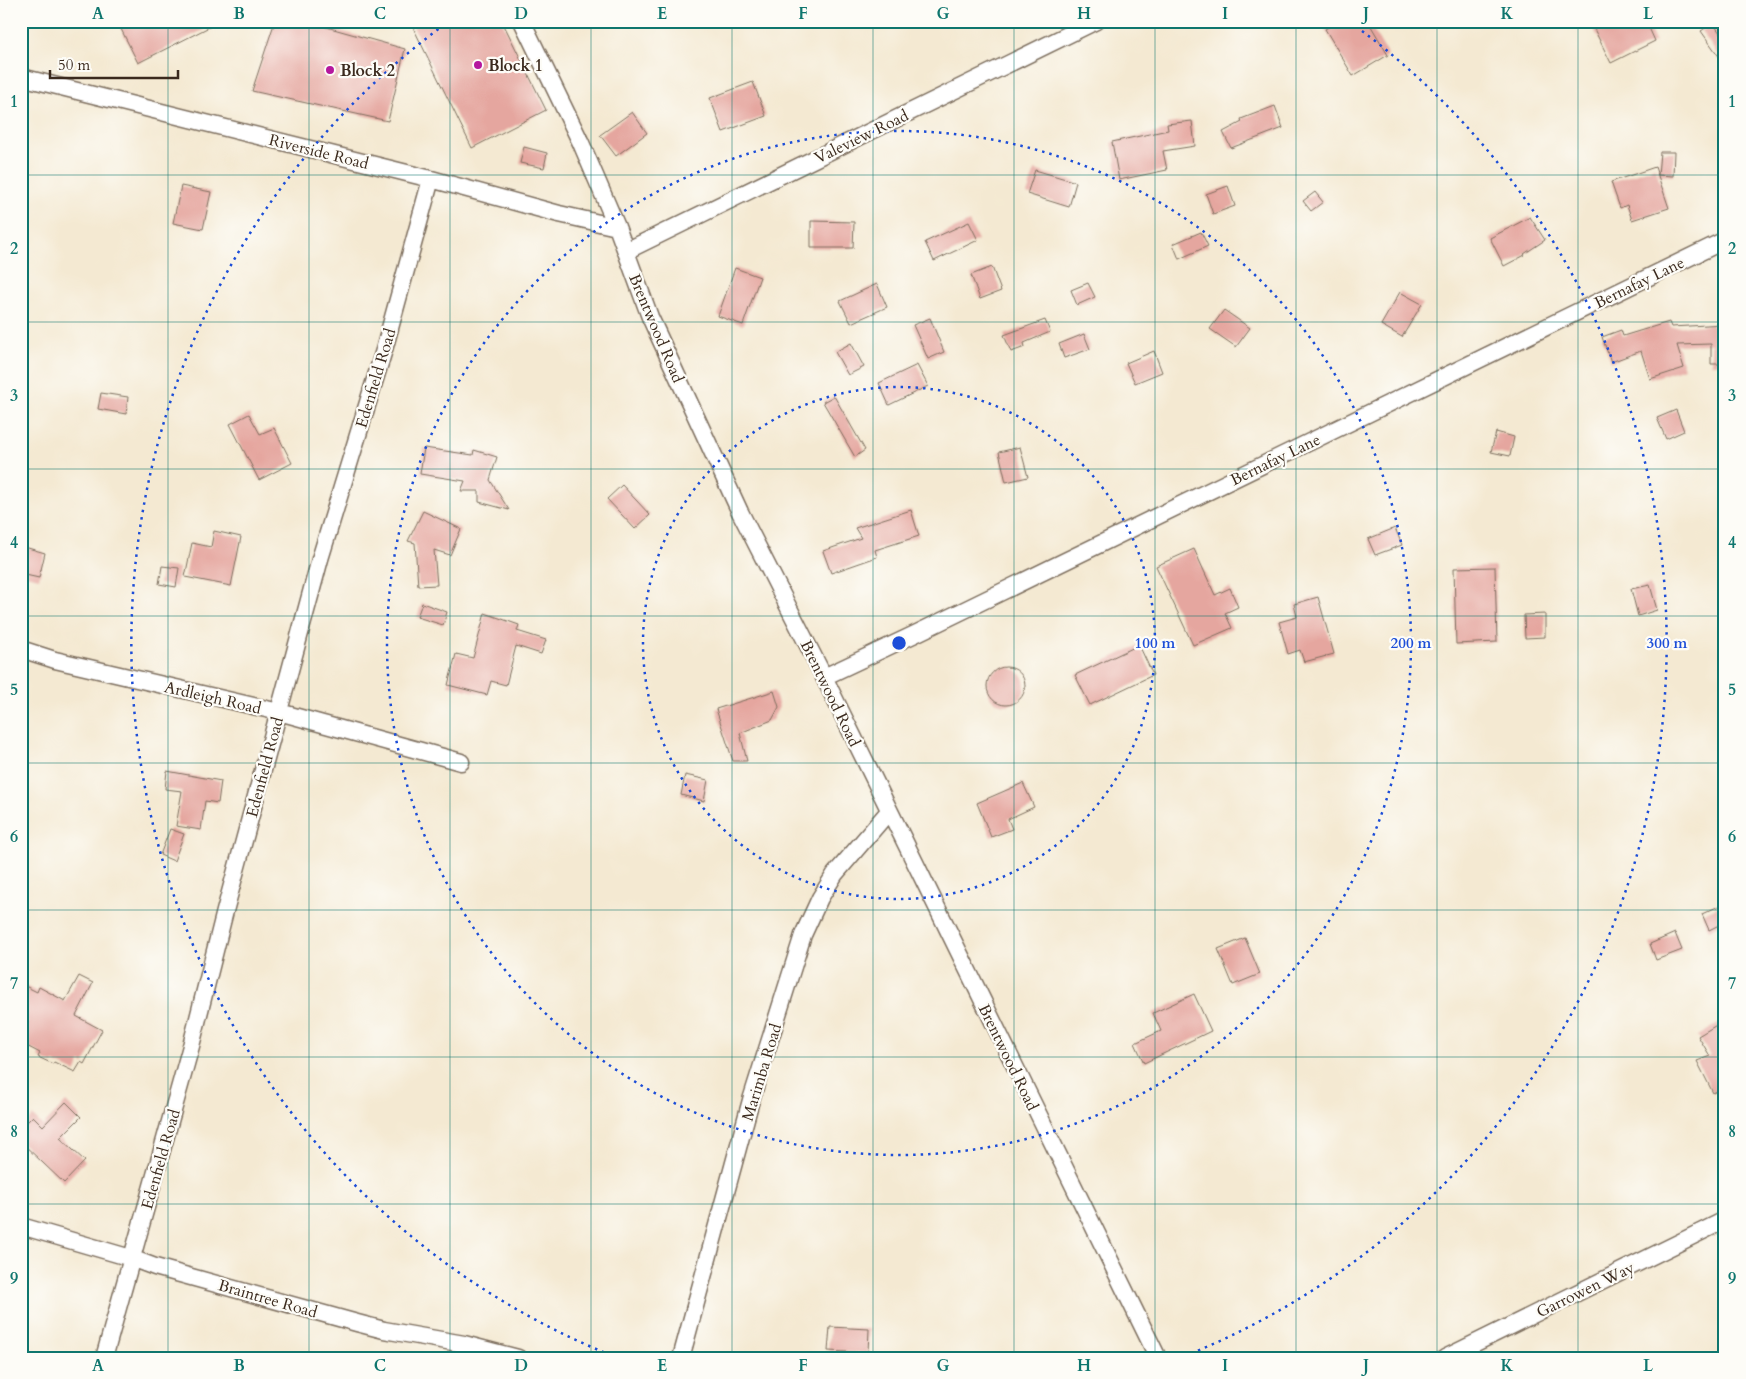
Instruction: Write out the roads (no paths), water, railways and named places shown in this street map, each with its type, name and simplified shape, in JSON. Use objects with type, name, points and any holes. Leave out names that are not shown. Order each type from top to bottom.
[{"type":"street","name":"Brentwood Road","points":[[522,21],[581,143],[617,227],[650,317],[736,503],[824,677],[1158,1358]]},
{"type":"street","name":"Valeview Road","points":[[626,251],[1096,21]]},
{"type":"street","name":"Riverside Road","points":[[21,77],[431,179],[559,214],[617,227]]},
{"type":"street","name":"Edenfield Road","points":[[104,1358],[191,1046],[225,911],[320,559],[384,350],[431,179]]},
{"type":"street","name":"Bernafay Lane","points":[[824,677],[1725,240]]},
{"type":"street","name":"Ardleigh Road","points":[[21,649],[55,660],[279,712],[461,762]]},
{"type":"street","name":"Marimba Road","points":[[682,1358],[751,1100],[803,935],[820,898],[834,874],[889,811]]},
{"type":"street","name":"Garrowen Way","points":[[1445,1358],[1725,1220]]},
{"type":"street","name":"Braintree Road","points":[[21,1226],[131,1258],[155,1267],[366,1326],[464,1344],[518,1358]]},
{"type":"place","name":"Block 1","points":[[478,65]]},
{"type":"place","name":"Block 2","points":[[330,70]]}]
